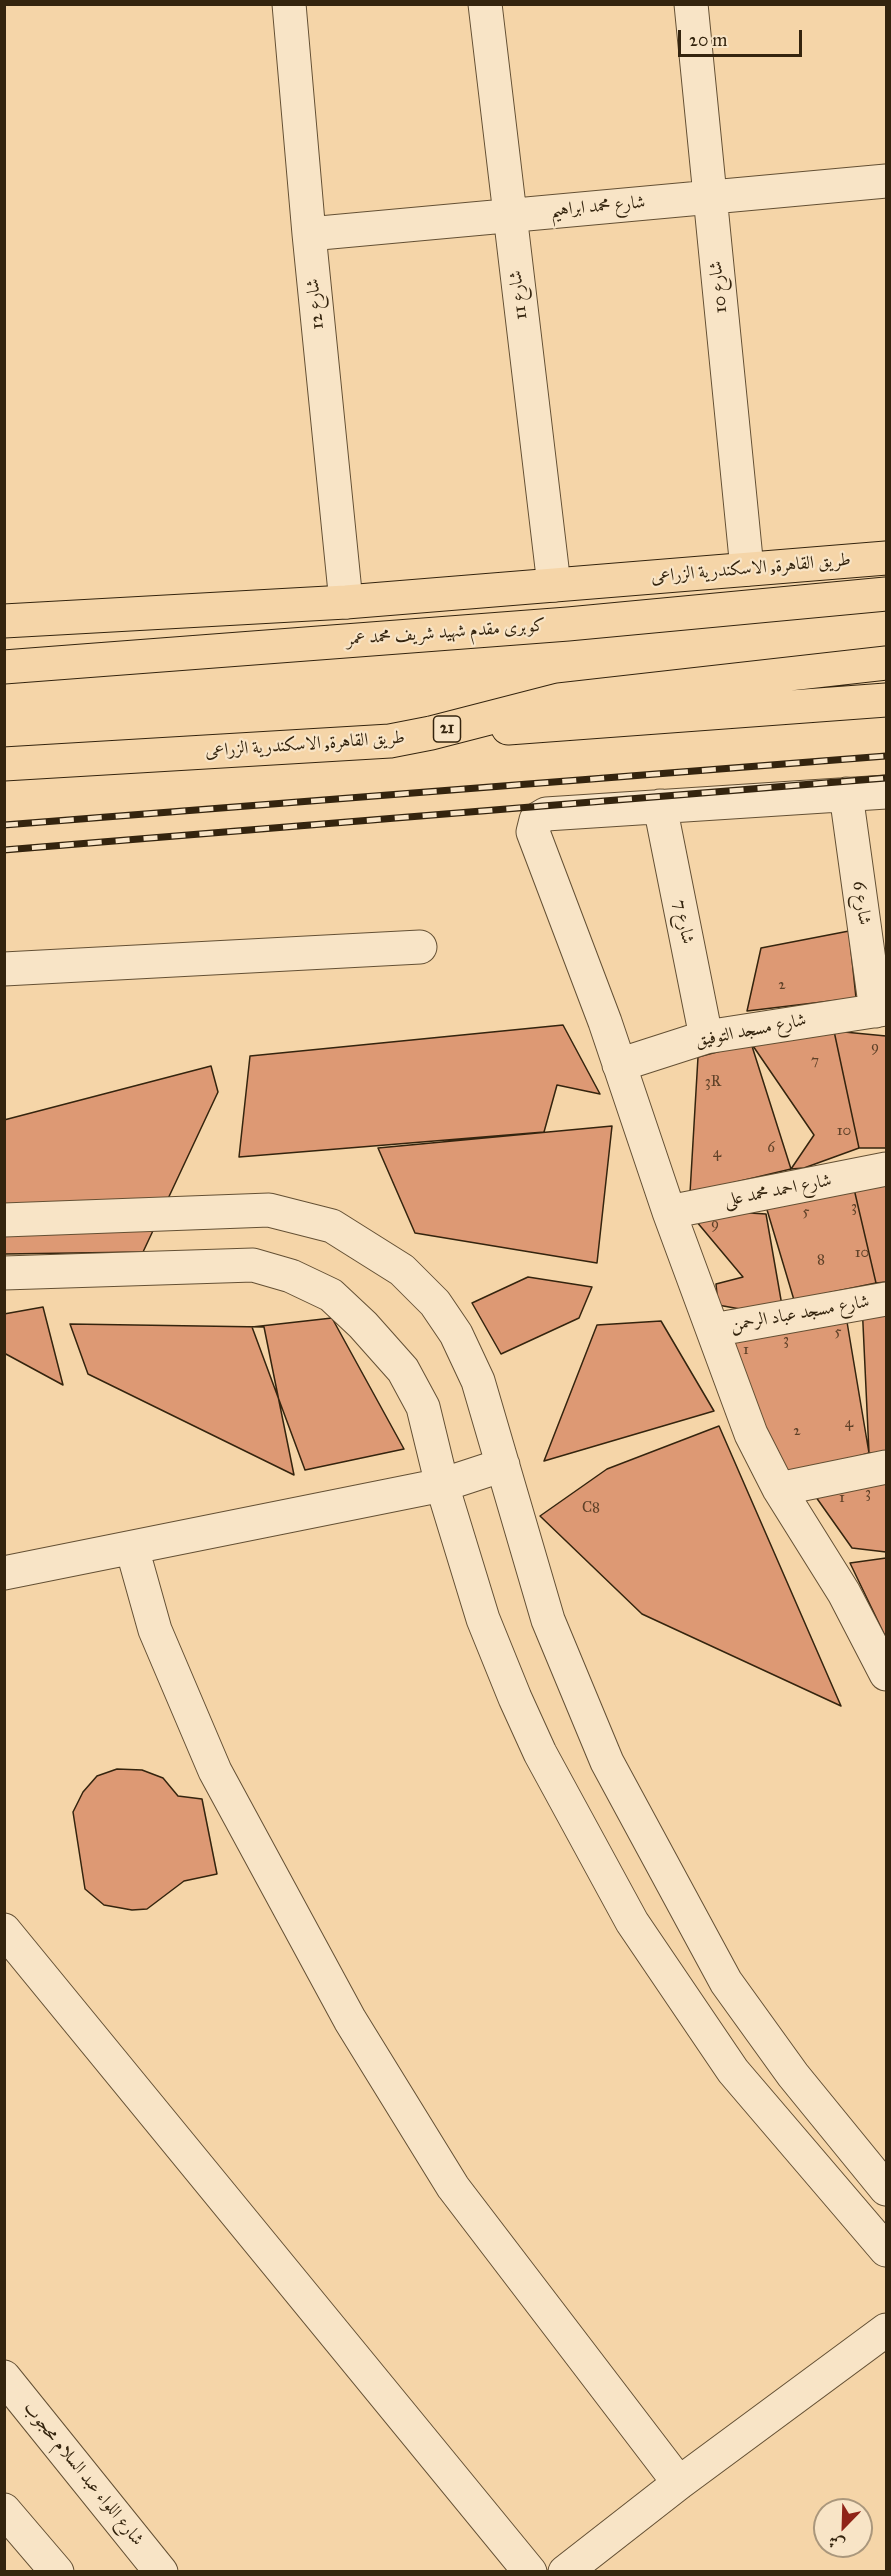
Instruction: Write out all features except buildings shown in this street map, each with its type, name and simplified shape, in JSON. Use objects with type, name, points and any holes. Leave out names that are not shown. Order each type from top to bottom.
[{"type":"highway","name":"طريق القاهرة, الاسكندرية الزراعى","points":[[4,621],[346,602],[886,558]]},
{"type":"highway","name":"كوبرى مقدم شهيد شريف محمد عمر","points":[[4,667],[568,624],[886,594]]},
{"type":"highway","name":"طريق القاهرة, الاسكندرية الزراعى","points":[[4,764],[348,746],[431,734],[559,700],[886,663]]},
{"type":"highway","points":[[431,734],[886,700]]},
{"type":"street","name":"شارع 12","points":[[289,4],[309,234],[346,602]]},
{"type":"street","name":"شارع 11","points":[[485,4],[554,585]]},
{"type":"street","name":"شارع 10","points":[[691,4],[747,569]]},
{"type":"street","name":"شارع محمد ابراهيم","points":[[309,234],[886,181]]},
{"type":"street","points":[[886,792],[546,814],[536,820],[533,826],[533,836],[619,1065],[669,1212],[751,1434],[779,1489],[844,1593],[886,1674]]},
{"type":"street","name":"شارع 6","points":[[846,794],[881,1010]]},
{"type":"street","name":"شارع 7","points":[[660,806],[706,1037]]},
{"type":"street","points":[[4,969],[420,947]]},
{"type":"street","name":"شارع مسجد التوفيق","points":[[619,1065],[706,1037],[881,1010]]},
{"type":"street","name":"شارع احمد محمد على","points":[[669,1212],[886,1169]]},
{"type":"street","points":[[4,1220],[268,1210],[332,1226],[402,1270],[435,1303],[456,1334],[478,1381],[548,1620],[607,1762],[666,1876],[726,1982],[757,2028],[886,2189]]},
{"type":"street","points":[[4,1273],[253,1265],[291,1276],[331,1295],[363,1325],[403,1370],[423,1407],[442,1485],[483,1619],[515,1698],[540,1753],[632,1922],[733,2071],[886,2250]]},
{"type":"street","name":"شارع مسجد عباد الرحمن","points":[[713,1330],[886,1299]]},
{"type":"street","points":[[4,1573],[442,1485],[503,1465]]},
{"type":"street","points":[[779,1489],[886,1467]]},
{"type":"street","points":[[132,1548],[155,1630],[216,1771],[350,2020],[453,2187],[678,2483]]},
{"type":"street","points":[[4,1930],[530,2571]]},
{"type":"street","points":[[565,2571],[678,2483],[886,2330]]},
{"type":"street","name":"شارع اللواء عبد السلام محجوب","points":[[4,2377],[161,2571]]},
{"type":"street","points":[[4,2511],[57,2571]]},
{"type":"railway","points":[[4,825],[886,756]]},
{"type":"railway","points":[[4,850],[886,778]]}]
